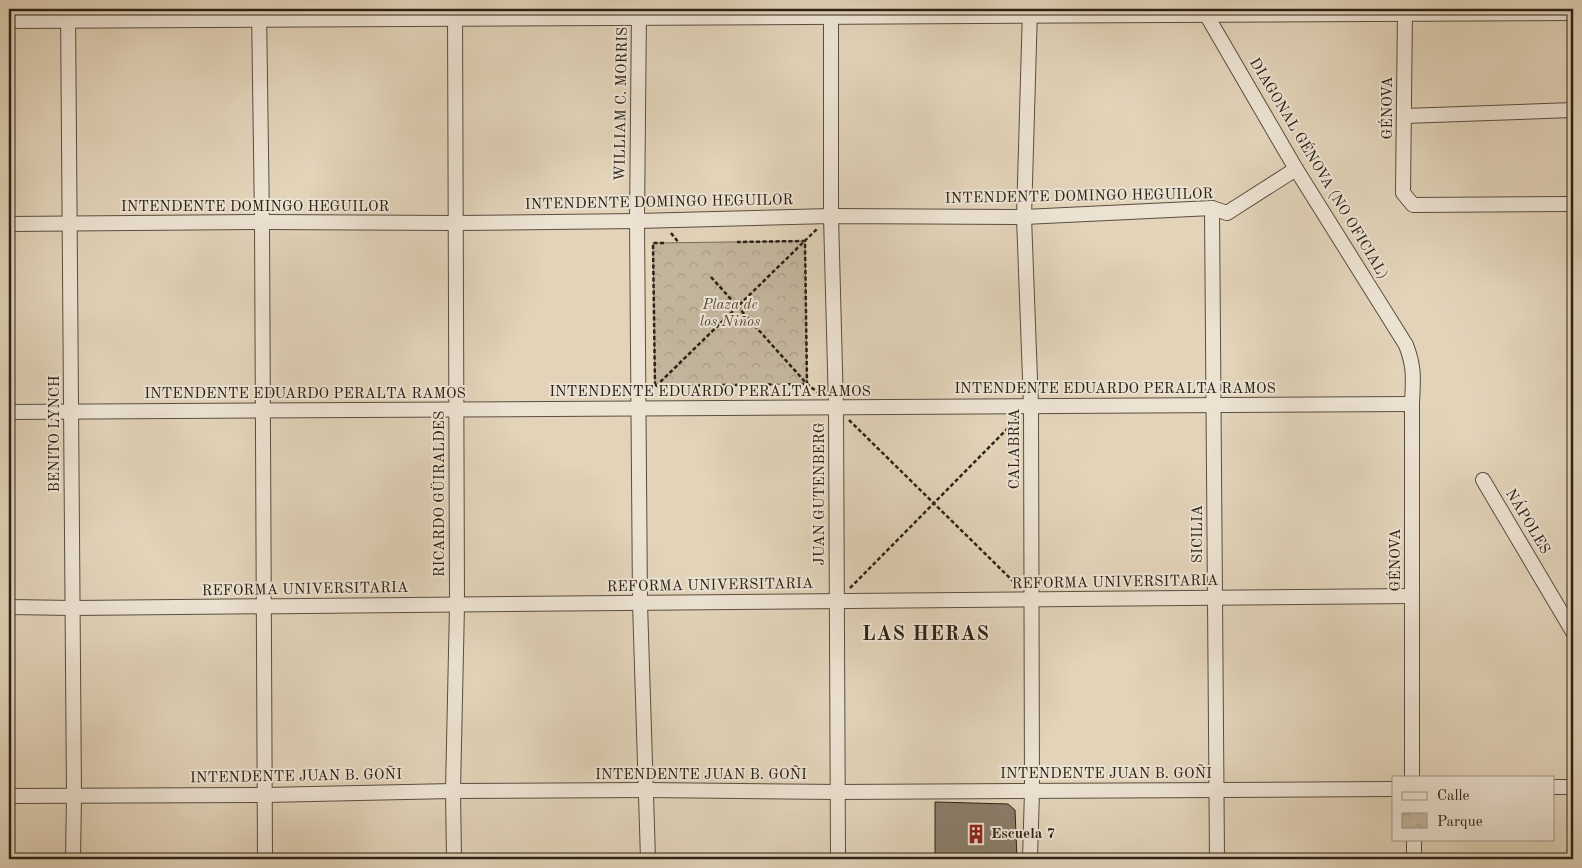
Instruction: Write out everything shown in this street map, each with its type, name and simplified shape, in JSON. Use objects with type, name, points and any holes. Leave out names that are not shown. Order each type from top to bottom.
[{"type":"street","points":[[9,21],[68,15],[259,14],[1404,11],[1573,13]]},
{"type":"street","name":"GÉNOVA","points":[[1404,11],[1404,193],[1412,205],[1573,204]]},
{"type":"street","name":"CALABRIA","points":[[1030,12],[1024,217],[1031,406],[1032,791],[1030,859]]},
{"type":"street","name":"DIAGONAL GÉNOVA (NO OFICIAL)","points":[[1204,12],[1296,168],[1406,345]]},
{"type":"street","name":"WILLIAM C. MORRIS","points":[[639,13],[637,221],[640,603],[648,859]]},
{"type":"street","name":"JUAN GUTENBERG","points":[[831,13],[831,216],[836,407],[838,859]]},
{"type":"street","points":[[259,14],[262,222],[265,859]]},
{"type":"street","name":"RICARDO GÜIRALDES","points":[[454,859],[453,791],[457,605],[455,14]]},
{"type":"street","name":"BENITO LYNCH","points":[[68,15],[73,859]]},
{"type":"street","points":[[1404,116],[1573,110]]},
{"type":"street","name":"INTENDENTE DOMINGO HEGUILOR","points":[[9,224],[456,223],[831,216],[1024,217],[1212,208],[1227,213],[1296,168]]},
{"type":"street","name":"SICILIA","points":[[1212,208],[1217,859]]},
{"type":"street","name":"GÉNOVA","points":[[1406,345],[1412,360],[1413,370],[1412,776]]},
{"type":"street","name":"INTENDENTE EDUARDO PERALTA RAMOS","points":[[9,412],[1412,404]]},
{"type":"street","name":"NÁPOLES","points":[[1483,480],[1573,632]]},
{"type":"street","name":"REFORMA UNIVERSITARIA","points":[[9,607],[264,607],[1412,596]]},
{"type":"street","points":[[1554,787],[1573,787]]},
{"type":"street","name":"INTENDENTE JUAN B. GOÑI","points":[[9,796],[646,790],[837,792],[1392,789]]},
{"type":"street","points":[[1414,840],[1414,859]]},
{"type":"path","points":[[638,408],[655,386],[831,216]]},
{"type":"path","points":[[737,242],[805,241]]},
{"type":"path","points":[[805,241],[807,384]]},
{"type":"path","points":[[655,386],[653,243],[664,243]]},
{"type":"path","points":[[711,278],[807,384],[836,407],[1031,600]]},
{"type":"path","points":[[655,386],[807,384]]},
{"type":"path","points":[[836,602],[1031,406]]},
{"type":"green space","name":"Plaza de los Niños","points":[[805,241],[807,384],[655,386],[653,243]]},
{"type":"building","name":"Escuela 7","points":[[935,802],[1008,804],[1015,810],[1017,859],[935,859]]},
{"type":"place","name":"Escuela 7","points":[[976,834]]},
{"type":"district","name":"LAS HERAS","points":[[926,635]]}]
